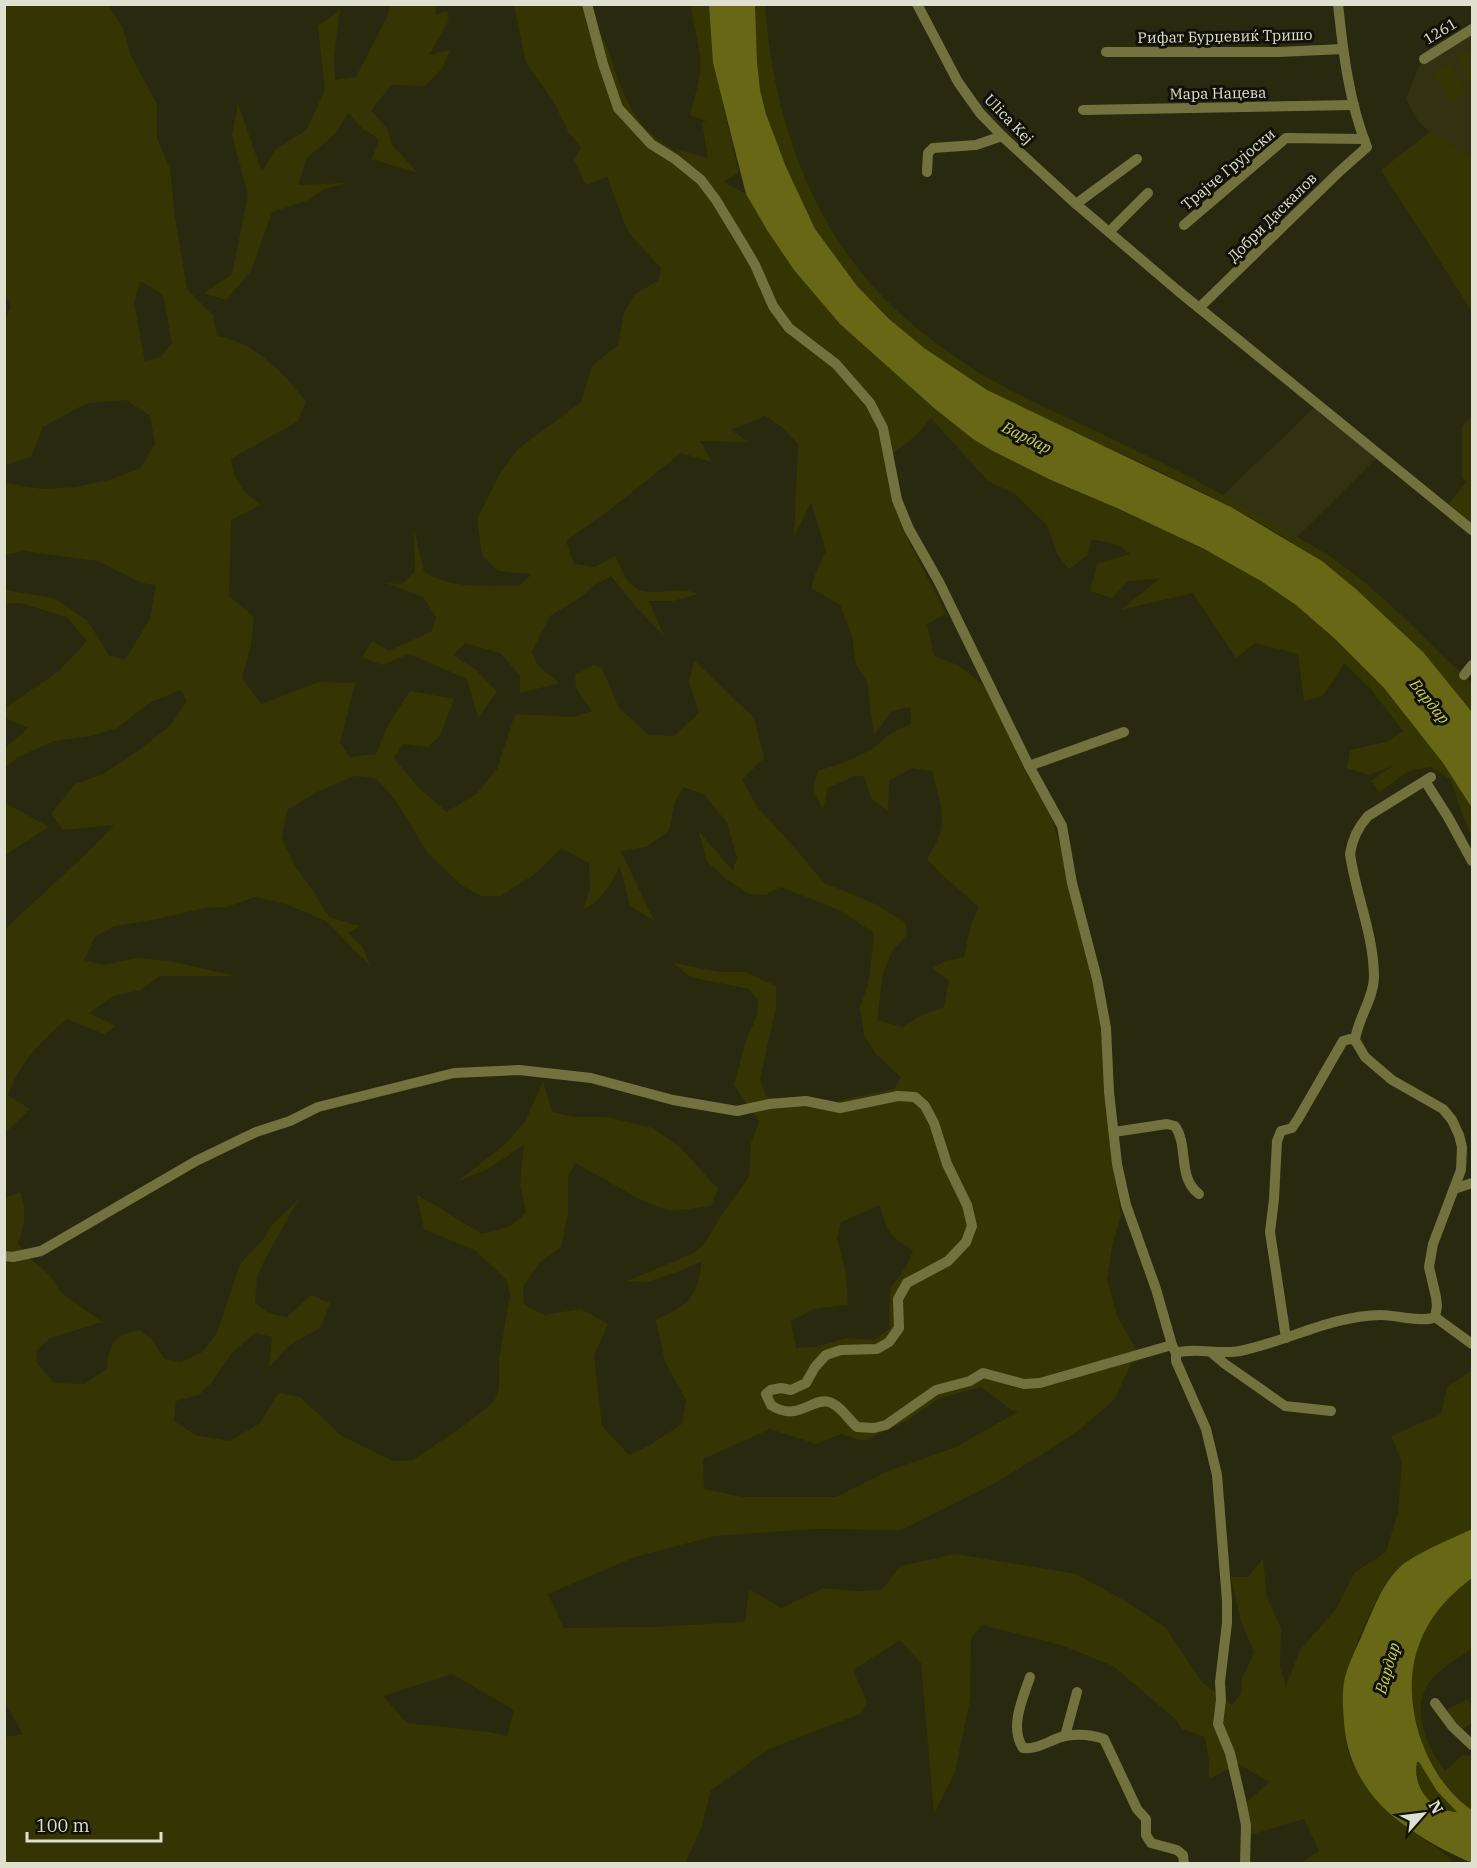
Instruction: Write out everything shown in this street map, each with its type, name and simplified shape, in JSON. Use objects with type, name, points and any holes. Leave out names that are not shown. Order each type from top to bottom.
[{"type":"street","points":[[587,4],[603,64],[618,108],[651,144],[675,159],[701,180],[716,200],[755,265],[772,306],[789,328],[836,364],[870,403],[883,428],[897,500],[909,529],[944,591],[1029,766],[1062,826],[1072,883],[1097,979],[1106,1028],[1109,1092],[1117,1164],[1126,1205],[1156,1289],[1180,1372],[1206,1429],[1217,1475],[1227,1601],[1218,1724],[1230,1753],[1246,1825],[1245,1863]]},
{"type":"street","name":"Ulica Kej","points":[[917,4],[958,82],[980,113],[1002,136],[1076,204],[1199,308],[1473,530]]},
{"type":"street","points":[[1338,4],[1343,50],[1354,105],[1365,143]]},
{"type":"street","name":"1261","points":[[1424,59],[1473,29]]},
{"type":"street","name":"Рифат Бурџевиќ Тришо","points":[[1106,52],[1343,50]]},
{"type":"street","name":"Мара Нацева","points":[[1083,110],[1354,105]]},
{"type":"street","points":[[927,172],[927,158],[931,149],[976,145],[1002,136]]},
{"type":"street","name":"Трајче Грујоски","points":[[1184,225],[1286,138],[1365,143]]},
{"type":"street","name":"Добри Даскалов","points":[[1199,308],[1340,171],[1365,143]]},
{"type":"street","points":[[1076,204],[1137,159]]},
{"type":"street","points":[[1109,232],[1148,193]]},
{"type":"street","points":[[1464,675],[1473,665]]},
{"type":"street","points":[[1029,766],[1124,732]]},
{"type":"street","points":[[4,1256],[13,1257],[41,1251],[196,1161],[256,1132],[290,1121],[318,1107],[454,1073],[519,1070],[591,1078],[673,1100],[737,1111],[770,1104],[806,1101],[840,1108],[898,1096],[915,1097],[925,1106],[934,1123],[947,1164],[967,1205],[972,1226],[966,1242],[948,1261],[907,1283],[898,1299],[899,1328],[889,1342],[877,1348],[841,1350],[826,1355],[815,1367],[806,1383],[791,1390],[781,1388],[771,1390],[766,1394],[771,1405],[784,1411],[801,1411],[815,1403],[827,1401],[835,1405],[857,1427],[874,1428],[886,1425],[936,1390],[970,1381],[983,1373],[1024,1384],[1040,1383],[1174,1349],[1212,1353],[1238,1351],[1286,1338],[1332,1321],[1364,1315],[1398,1315],[1422,1321],[1434,1317],[1437,1312],[1429,1267],[1433,1244],[1461,1170],[1462,1147],[1456,1127],[1443,1108],[1392,1080],[1365,1057],[1355,1040],[1360,1020],[1371,997],[1374,978],[1369,934],[1351,860],[1351,847],[1361,823],[1368,816],[1428,779],[1473,861]]},
{"type":"street","points":[[1286,1338],[1270,1232],[1277,1141],[1281,1131],[1292,1128],[1298,1119],[1343,1041],[1355,1040]]},
{"type":"street","points":[[1114,1132],[1167,1124],[1175,1126],[1180,1136],[1187,1180],[1192,1189],[1199,1194]]},
{"type":"street","points":[[1454,1189],[1473,1183]]},
{"type":"street","points":[[1434,1317],[1473,1344]]},
{"type":"street","points":[[1212,1353],[1285,1406],[1331,1411]]},
{"type":"street","points":[[1030,1677],[1017,1717],[1020,1744],[1023,1748],[1030,1749],[1065,1736],[1104,1738],[1137,1809],[1146,1819],[1146,1835],[1151,1843],[1177,1850],[1183,1856],[1184,1863]]},
{"type":"street","points":[[1065,1736],[1077,1692]]},
{"type":"street","points":[[1435,1703],[1452,1726],[1473,1745]]},
{"type":"shaded area","points":[[5,5],[108,5],[123,28],[131,56],[157,104],[157,138],[170,169],[187,289],[213,315],[217,336],[243,344],[267,360],[306,402],[298,421],[231,459],[234,474],[240,485],[261,505],[231,520],[229,596],[254,617],[251,645],[242,678],[261,704],[319,682],[355,683],[340,743],[350,757],[376,754],[388,725],[410,691],[454,699],[440,736],[428,747],[402,744],[394,758],[420,789],[447,812],[476,794],[497,769],[515,714],[573,717],[592,711],[576,688],[575,675],[594,665],[602,668],[619,708],[649,735],[674,736],[699,713],[689,682],[694,660],[754,718],[764,758],[742,780],[758,808],[824,883],[871,902],[905,922],[907,935],[892,951],[883,973],[877,1020],[902,1027],[920,1016],[944,1007],[949,981],[932,968],[946,961],[964,957],[971,924],[979,907],[927,859],[942,825],[941,806],[932,771],[912,768],[889,781],[888,811],[871,798],[864,776],[854,776],[828,788],[823,810],[813,789],[818,771],[871,750],[891,733],[911,724],[911,707],[891,711],[874,736],[867,681],[856,665],[852,636],[840,605],[811,588],[826,551],[811,502],[794,537],[798,444],[782,427],[765,416],[731,430],[749,442],[700,441],[712,462],[681,453],[566,541],[574,564],[595,567],[615,556],[627,579],[636,588],[653,592],[680,590],[698,594],[673,601],[649,601],[664,636],[611,576],[550,616],[532,651],[538,666],[560,683],[520,693],[520,676],[500,653],[465,643],[453,655],[475,669],[497,692],[478,718],[467,679],[409,654],[382,665],[362,657],[372,641],[389,651],[432,631],[436,617],[423,597],[386,583],[402,584],[415,572],[414,530],[424,572],[435,577],[458,584],[518,586],[532,574],[498,571],[482,555],[477,519],[500,473],[518,449],[581,402],[592,366],[618,345],[624,312],[634,295],[659,280],[661,268],[628,232],[607,177],[586,185],[574,160],[581,147],[569,133],[552,99],[526,63],[514,5],[584,5],[605,42],[622,90],[636,116],[652,135],[676,151],[691,159],[673,148],[708,158],[702,122],[706,121],[690,115],[701,63],[691,5],[709,5],[713,63],[739,172],[723,182],[746,194],[794,270],[840,324],[934,408],[973,439],[991,450],[1227,561],[1280,592],[1314,620],[1384,688],[1443,763],[1472,808],[1472,836],[1451,780],[1431,767],[1409,771],[1379,792],[1371,781],[1392,766],[1369,775],[1347,768],[1350,750],[1386,742],[1403,731],[1370,688],[1344,663],[1322,696],[1304,701],[1298,654],[1255,643],[1236,658],[1193,593],[1120,610],[1161,578],[1128,581],[1112,598],[1090,591],[1097,564],[1130,554],[1119,545],[1091,539],[1088,555],[1069,569],[1057,554],[1047,525],[1015,494],[988,481],[931,418],[918,434],[884,460],[910,543],[946,614],[927,624],[934,656],[958,665],[985,686],[1027,775],[1050,812],[1066,867],[1102,1025],[1103,1086],[1121,1215],[1112,1246],[1107,1280],[1117,1316],[1136,1349],[1135,1356],[1114,1400],[1074,1434],[997,1482],[901,1530],[816,1529],[715,1536],[635,1557],[548,1594],[564,1628],[653,1627],[745,1622],[749,1589],[781,1608],[824,1588],[855,1591],[882,1590],[900,1566],[955,1554],[1076,1574],[1125,1601],[1166,1628],[1202,1682],[1232,1705],[1241,1694],[1242,1679],[1254,1652],[1241,1622],[1231,1577],[1248,1577],[1263,1559],[1267,1597],[1281,1628],[1280,1667],[1286,1686],[1300,1650],[1336,1609],[1354,1573],[1386,1552],[1398,1512],[1402,1462],[1391,1436],[1441,1414],[1447,1387],[1472,1370],[1472,1529],[1418,1555],[1390,1577],[1357,1643],[1347,1671],[1343,1700],[1345,1737],[1354,1766],[1395,1818],[1454,1863],[1300,1863],[1319,1851],[1304,1819],[1250,1835],[1245,1804],[1269,1782],[1239,1764],[1209,1779],[1205,1737],[1182,1729],[1175,1719],[1113,1666],[1061,1645],[982,1625],[971,1638],[970,1700],[955,1772],[934,1814],[921,1663],[900,1640],[853,1670],[867,1702],[860,1714],[769,1749],[711,1790],[701,1829],[685,1863],[5,1863],[5,1737],[23,1734],[4,1702],[5,1198],[20,1192],[24,1205],[24,1218],[18,1243],[25,1254],[48,1274],[62,1293],[102,1322],[50,1338],[36,1351],[37,1363],[54,1383],[84,1384],[107,1369],[114,1341],[131,1332],[140,1330],[152,1340],[165,1359],[181,1362],[201,1353],[217,1333],[240,1264],[262,1241],[273,1224],[299,1199],[266,1257],[257,1278],[255,1303],[268,1313],[287,1317],[311,1295],[330,1303],[321,1327],[289,1346],[269,1367],[272,1337],[255,1333],[232,1353],[211,1383],[199,1395],[176,1401],[174,1421],[195,1435],[230,1441],[260,1423],[278,1393],[300,1397],[342,1436],[393,1461],[413,1460],[494,1402],[499,1388],[499,1359],[510,1295],[507,1280],[476,1251],[424,1229],[416,1194],[482,1234],[511,1226],[526,1213],[520,1183],[524,1145],[488,1169],[457,1182],[503,1146],[525,1122],[543,1081],[552,1112],[575,1117],[606,1117],[653,1128],[681,1148],[718,1189],[711,1206],[672,1211],[645,1202],[575,1163],[568,1176],[568,1213],[561,1247],[540,1262],[523,1286],[524,1304],[544,1315],[581,1309],[608,1324],[594,1356],[602,1426],[629,1455],[650,1445],[682,1424],[686,1400],[665,1362],[656,1320],[690,1299],[697,1285],[702,1261],[647,1282],[627,1281],[694,1253],[705,1243],[722,1214],[749,1177],[751,1143],[759,1122],[734,1085],[746,1040],[757,1016],[758,1000],[749,989],[690,977],[674,963],[720,972],[746,972],[776,986],[776,1007],[760,1079],[766,1096],[821,1109],[845,1099],[894,1089],[901,1077],[877,1055],[864,1035],[860,1008],[869,980],[874,933],[839,910],[781,887],[765,895],[750,894],[729,881],[707,862],[698,830],[733,871],[737,857],[727,823],[704,794],[683,787],[675,802],[669,831],[646,847],[621,851],[654,921],[630,906],[620,867],[601,896],[583,910],[590,888],[589,863],[561,848],[535,874],[501,896],[482,896],[461,885],[427,852],[394,798],[375,778],[354,776],[319,791],[287,810],[282,839],[295,866],[329,917],[360,926],[348,933],[363,947],[370,966],[326,921],[286,904],[255,897],[227,907],[205,908],[115,926],[95,937],[84,960],[103,965],[136,958],[170,961],[235,976],[160,976],[141,990],[113,996],[89,1013],[116,1026],[104,1034],[67,1019],[40,1044],[25,1062],[13,1083],[8,1095],[30,1109],[5,1133],[5,929],[114,825],[63,830],[51,814],[75,784],[103,774],[170,726],[187,701],[181,690],[151,702],[117,728],[91,736],[54,741],[18,757],[5,768],[5,748],[28,728],[5,718],[5,708],[59,671],[87,641],[67,617],[20,603],[5,604],[5,590],[54,598],[87,620],[109,655],[125,660],[150,619],[156,585],[142,583],[98,561],[24,551],[5,555],[5,483],[42,489],[76,487],[109,480],[141,468],[155,444],[150,416],[126,400],[87,403],[43,427],[31,457],[5,465],[4,321],[11,307],[4,291]],"holes":[[[140,281],[163,294],[172,344],[160,357],[145,362],[134,303]],[[880,1205],[890,1232],[913,1250],[906,1267],[890,1288],[889,1329],[874,1340],[847,1338],[815,1347],[796,1348],[791,1321],[814,1309],[848,1305],[846,1273],[837,1239],[841,1222]],[[981,1387],[1011,1410],[1019,1411],[956,1447],[888,1471],[836,1497],[743,1497],[704,1489],[703,1459],[770,1429],[816,1444],[841,1434],[864,1441],[908,1420],[938,1399]],[[452,1674],[514,1710],[507,1736],[407,1723],[383,1696]]]},
{"type":"shaded area","points":[[390,5],[436,5],[435,15],[447,11],[449,20],[429,55],[450,50],[443,67],[425,86],[391,85],[371,111],[387,128],[392,145],[418,173],[372,159],[379,139],[363,129],[348,113],[336,133],[307,158],[298,185],[347,183],[325,189],[306,201],[272,212],[251,271],[226,300],[204,293],[232,274],[248,195],[232,135],[238,104],[262,172],[276,149],[307,130],[325,89],[318,26],[340,10],[334,57],[335,80],[356,77],[388,15]]},
{"type":"shaded area","points":[[755,5],[765,5],[775,80],[784,118],[810,189],[848,255],[872,285],[894,307],[942,348],[986,377],[1153,458],[1270,521],[1338,562],[1359,577],[1397,611],[1472,683],[1472,712],[1451,685],[1405,635],[1355,589],[1301,548],[1203,492],[989,391],[940,361],[891,321],[848,276],[830,252],[815,229],[779,151],[760,90]]},
{"type":"shaded area","points":[[1472,34],[1472,157],[1430,132],[1418,121],[1406,99],[1419,66]]},
{"type":"shaded area","points":[[1472,49],[1472,87],[1456,59]]},
{"type":"shaded area","points":[[1450,63],[1467,92],[1451,101],[1434,72]]},
{"type":"shaded area","points":[[1430,132],[1472,157],[1472,323],[1470,308],[1381,170]]},
{"type":"shaded area","points":[[1318,404],[1379,456],[1297,537],[1223,495]]},
{"type":"shaded area","points":[[1472,417],[1472,527],[1447,506],[1466,482],[1462,478],[1462,426]]},
{"type":"shaded area","points":[[5,803],[49,827],[5,855]]},
{"type":"shaded area","points":[[1472,1578],[1472,1649],[1445,1667],[1431,1680],[1421,1702],[1421,1714],[1427,1739],[1445,1771],[1463,1755],[1472,1756],[1472,1810],[1455,1796],[1441,1779],[1429,1758],[1414,1713],[1412,1689],[1413,1666],[1428,1625],[1447,1600]]},
{"type":"shaded area","points":[[1467,1699],[1472,1708],[1472,1722],[1461,1731],[1445,1711]]},
{"type":"shaded area","points":[[1417,1762],[1437,1791],[1458,1812],[1439,1808],[1426,1796],[1418,1780]]},
{"type":"water","name":"Вардар","points":[[709,5],[755,5],[757,62],[760,90],[766,114],[786,167],[815,229],[857,286],[889,319],[924,348],[987,390],[1231,507],[1322,561],[1357,590],[1423,652],[1472,712],[1472,808],[1443,763],[1384,688],[1335,639],[1296,605],[1261,581],[1204,549],[1053,481],[973,439],[934,408],[840,324],[794,270],[746,194],[713,63]]},
{"type":"water","name":"Вардар","points":[[1472,1529],[1472,1578],[1447,1600],[1428,1625],[1413,1667],[1412,1690],[1414,1713],[1429,1759],[1455,1796],[1472,1810],[1472,1863],[1426,1840],[1405,1826],[1371,1793],[1358,1773],[1349,1749],[1343,1702],[1344,1682],[1349,1664],[1378,1599],[1393,1574],[1406,1562]],"holes":[[[1417,1762],[1437,1791],[1457,1812],[1439,1807],[1425,1796],[1417,1780],[1416,1771]]]}]
